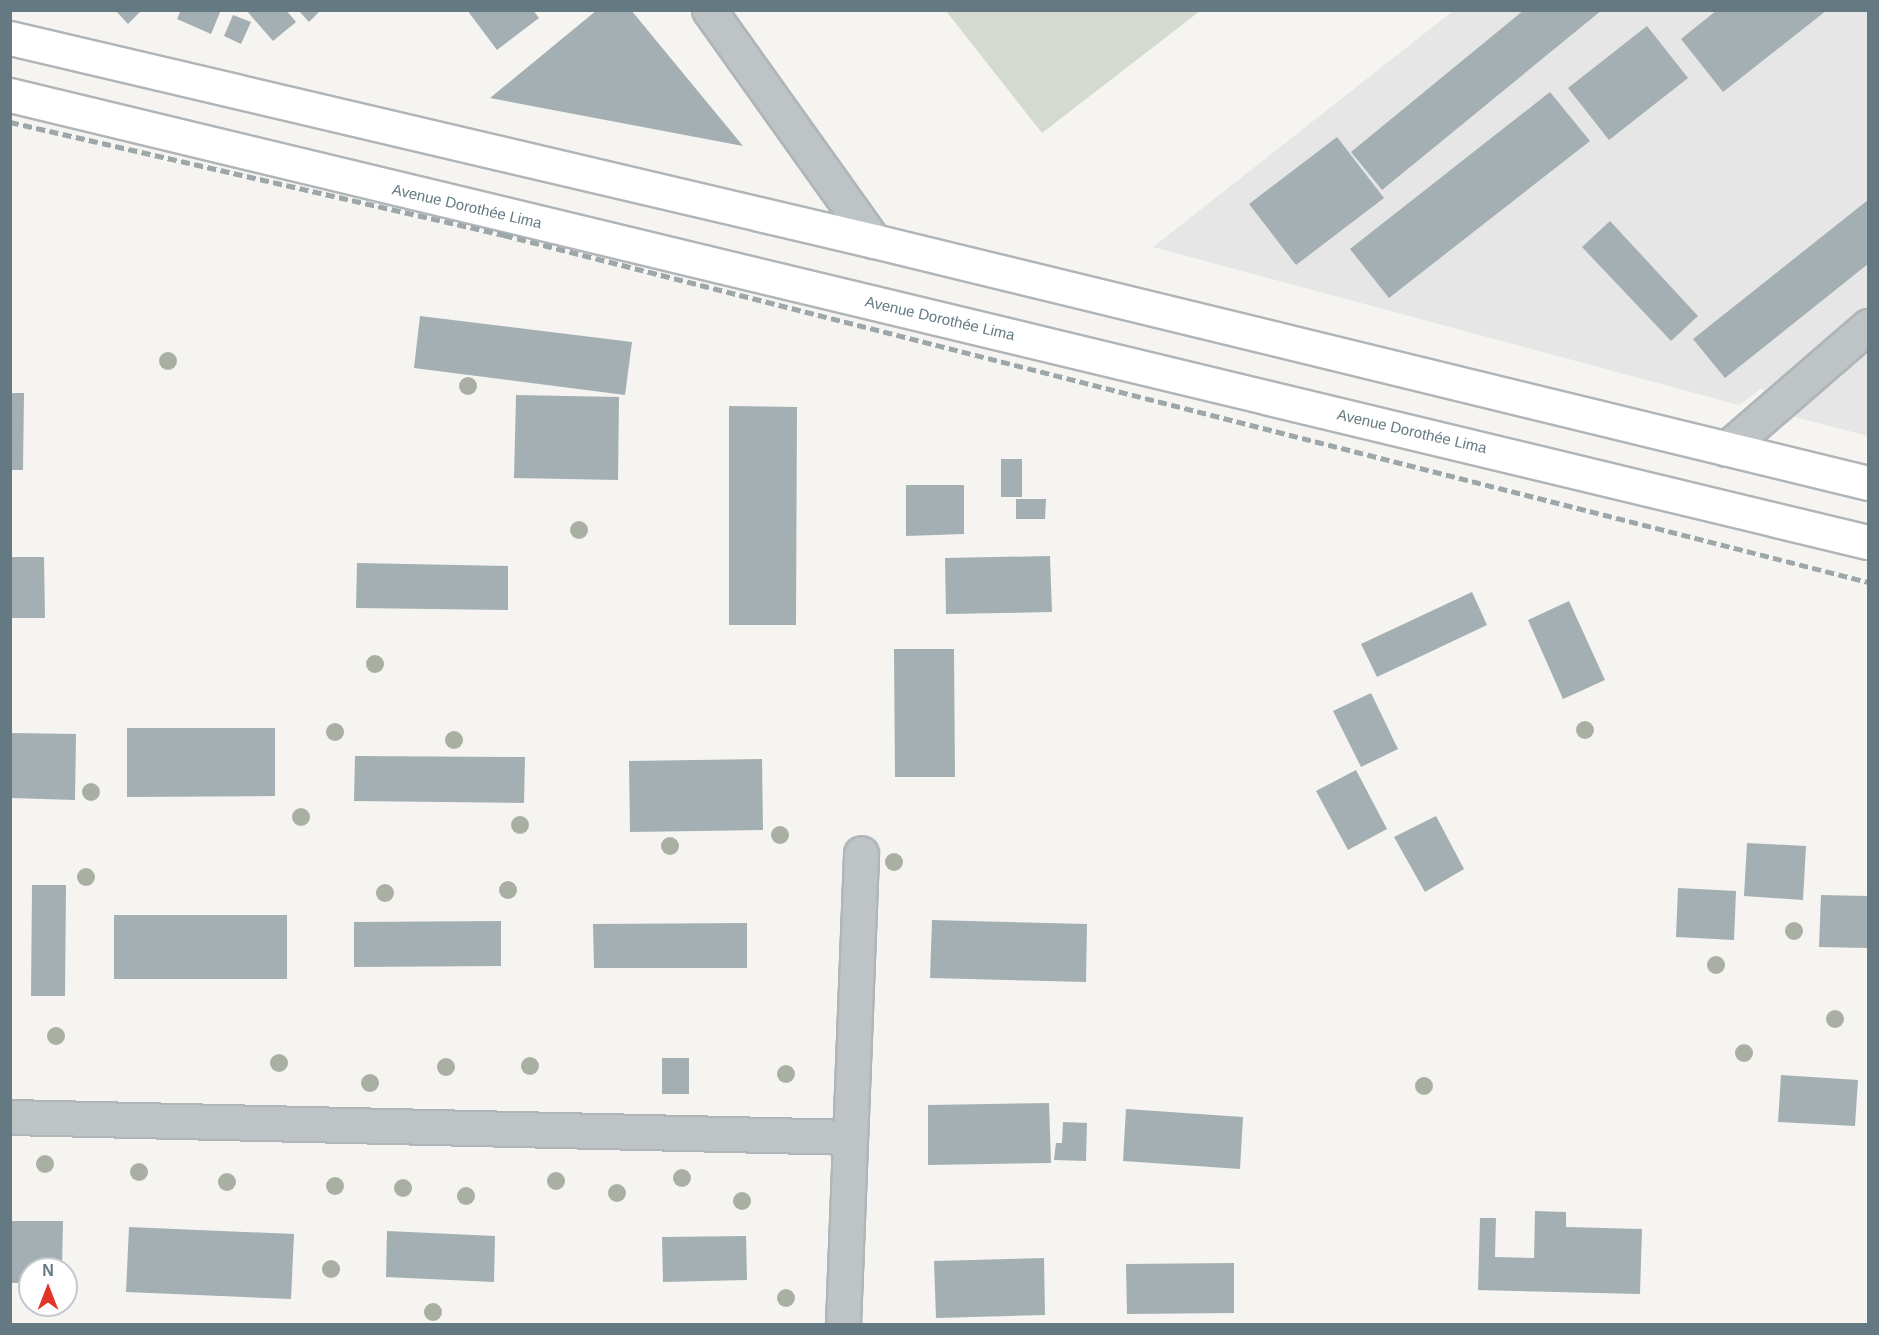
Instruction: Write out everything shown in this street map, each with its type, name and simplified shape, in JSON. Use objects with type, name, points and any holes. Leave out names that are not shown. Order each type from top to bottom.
[{"type":"main road","points":[[10,38],[874,241],[1869,483]]},
{"type":"main road","name":"Avenue Dorothée Lima","points":[[10,95],[1869,542]]},
{"type":"street","points":[[709,10],[874,241]]},
{"type":"street","points":[[1726,449],[1869,326]]},
{"type":"street","points":[[843,1324],[861,853]]},
{"type":"street","points":[[10,1117],[850,1137]]},
{"type":"shaded area","points":[[946,11],[1200,11],[1042,133]]},
{"type":"shaded area","points":[[1453,11],[1868,11],[1868,436],[1783,414],[1762,388],[1739,405],[1153,247]]},
{"type":"building","points":[[115,10],[142,10],[128,24]]},
{"type":"building","points":[[181,10],[221,10],[211,34],[177,19]]},
{"type":"building","points":[[246,10],[286,10],[296,22],[273,41]]},
{"type":"building","points":[[298,10],[321,10],[309,22]]},
{"type":"building","points":[[467,10],[533,10],[539,18],[497,50]]},
{"type":"building","points":[[597,10],[631,10],[743,146],[490,98]]},
{"type":"building","points":[[1524,10],[1602,10],[1382,190],[1351,152]]},
{"type":"building","points":[[1717,10],[1827,10],[1723,92],[1681,39]]},
{"type":"building","points":[[233,15],[251,22],[241,44],[224,36]]},
{"type":"building","points":[[1647,26],[1688,78],[1609,140],[1568,88]]},
{"type":"building","points":[[1550,92],[1590,141],[1389,298],[1350,249]]},
{"type":"building","points":[[1337,137],[1384,198],[1296,265],[1249,204]]},
{"type":"building","points":[[1868,200],[1868,264],[1725,378],[1693,339]]},
{"type":"building","points":[[1610,221],[1698,316],[1671,341],[1582,247]]},
{"type":"building","points":[[420,316],[632,342],[625,395],[414,368]]},
{"type":"building","points":[[10,393],[24,393],[23,470],[10,470]]},
{"type":"building","points":[[516,395],[619,397],[618,480],[514,478]]},
{"type":"building","points":[[729,406],[797,407],[796,625],[729,625]]},
{"type":"building","points":[[1001,459],[1022,459],[1022,497],[1001,497]]},
{"type":"building","points":[[906,485],[964,485],[964,534],[906,536]]},
{"type":"building","points":[[1016,499],[1046,499],[1045,519],[1016,519]]},
{"type":"building","points":[[1050,556],[1052,612],[946,614],[945,558]]},
{"type":"building","points":[[10,557],[44,557],[45,618],[10,618]]},
{"type":"building","points":[[357,563],[508,566],[508,610],[356,608]]},
{"type":"building","points":[[1472,592],[1487,625],[1377,677],[1361,644]]},
{"type":"building","points":[[1569,601],[1605,680],[1563,699],[1528,620]]},
{"type":"building","points":[[894,649],[954,649],[955,777],[895,777]]},
{"type":"building","points":[[1371,693],[1398,749],[1361,767],[1333,711]]},
{"type":"building","points":[[127,728],[275,728],[275,796],[127,797]]},
{"type":"building","points":[[10,733],[76,734],[75,800],[10,798]]},
{"type":"building","points":[[355,756],[525,757],[524,803],[354,801]]},
{"type":"building","points":[[762,759],[763,830],[630,832],[629,761]]},
{"type":"building","points":[[1356,770],[1387,829],[1348,850],[1316,791]]},
{"type":"building","points":[[1436,816],[1464,869],[1425,892],[1394,837]]},
{"type":"building","points":[[1747,843],[1806,846],[1803,900],[1744,896]]},
{"type":"building","points":[[32,885],[66,885],[65,996],[31,996]]},
{"type":"building","points":[[1678,888],[1736,891],[1734,940],[1676,937]]},
{"type":"building","points":[[1821,895],[1868,896],[1868,948],[1819,947]]},
{"type":"building","points":[[114,915],[287,915],[287,979],[114,979]]},
{"type":"building","points":[[932,920],[1087,924],[1086,982],[930,978]]},
{"type":"building","points":[[501,921],[501,966],[354,967],[354,922]]},
{"type":"building","points":[[747,923],[747,968],[594,968],[593,924]]},
{"type":"building","points":[[662,1058],[689,1058],[689,1094],[662,1094]]},
{"type":"building","points":[[1781,1075],[1858,1080],[1855,1126],[1778,1122]]},
{"type":"building","points":[[1049,1103],[1051,1163],[928,1165],[928,1105]]},
{"type":"building","points":[[1126,1109],[1243,1117],[1240,1169],[1123,1161]]},
{"type":"building","points":[[1063,1122],[1087,1123],[1086,1161],[1054,1160],[1056,1143],[1062,1143]]},
{"type":"building","points":[[1535,1211],[1566,1212],[1566,1227],[1642,1229],[1640,1294],[1478,1290],[1480,1218],[1496,1218],[1495,1257],[1534,1258]]},
{"type":"building","points":[[10,1221],[63,1221],[62,1257],[18,1257],[18,1283],[10,1283]]},
{"type":"building","points":[[129,1227],[294,1234],[291,1299],[126,1292]]},
{"type":"building","points":[[387,1231],[495,1236],[494,1282],[386,1277]]},
{"type":"building","points":[[746,1236],[747,1280],[663,1282],[662,1237]]},
{"type":"building","points":[[1044,1258],[1045,1315],[936,1318],[934,1261]]},
{"type":"building","points":[[1234,1263],[1234,1313],[1127,1314],[1126,1264]]},
{"type":"railway","points":[[10,122],[504,235],[1868,582]]}]
